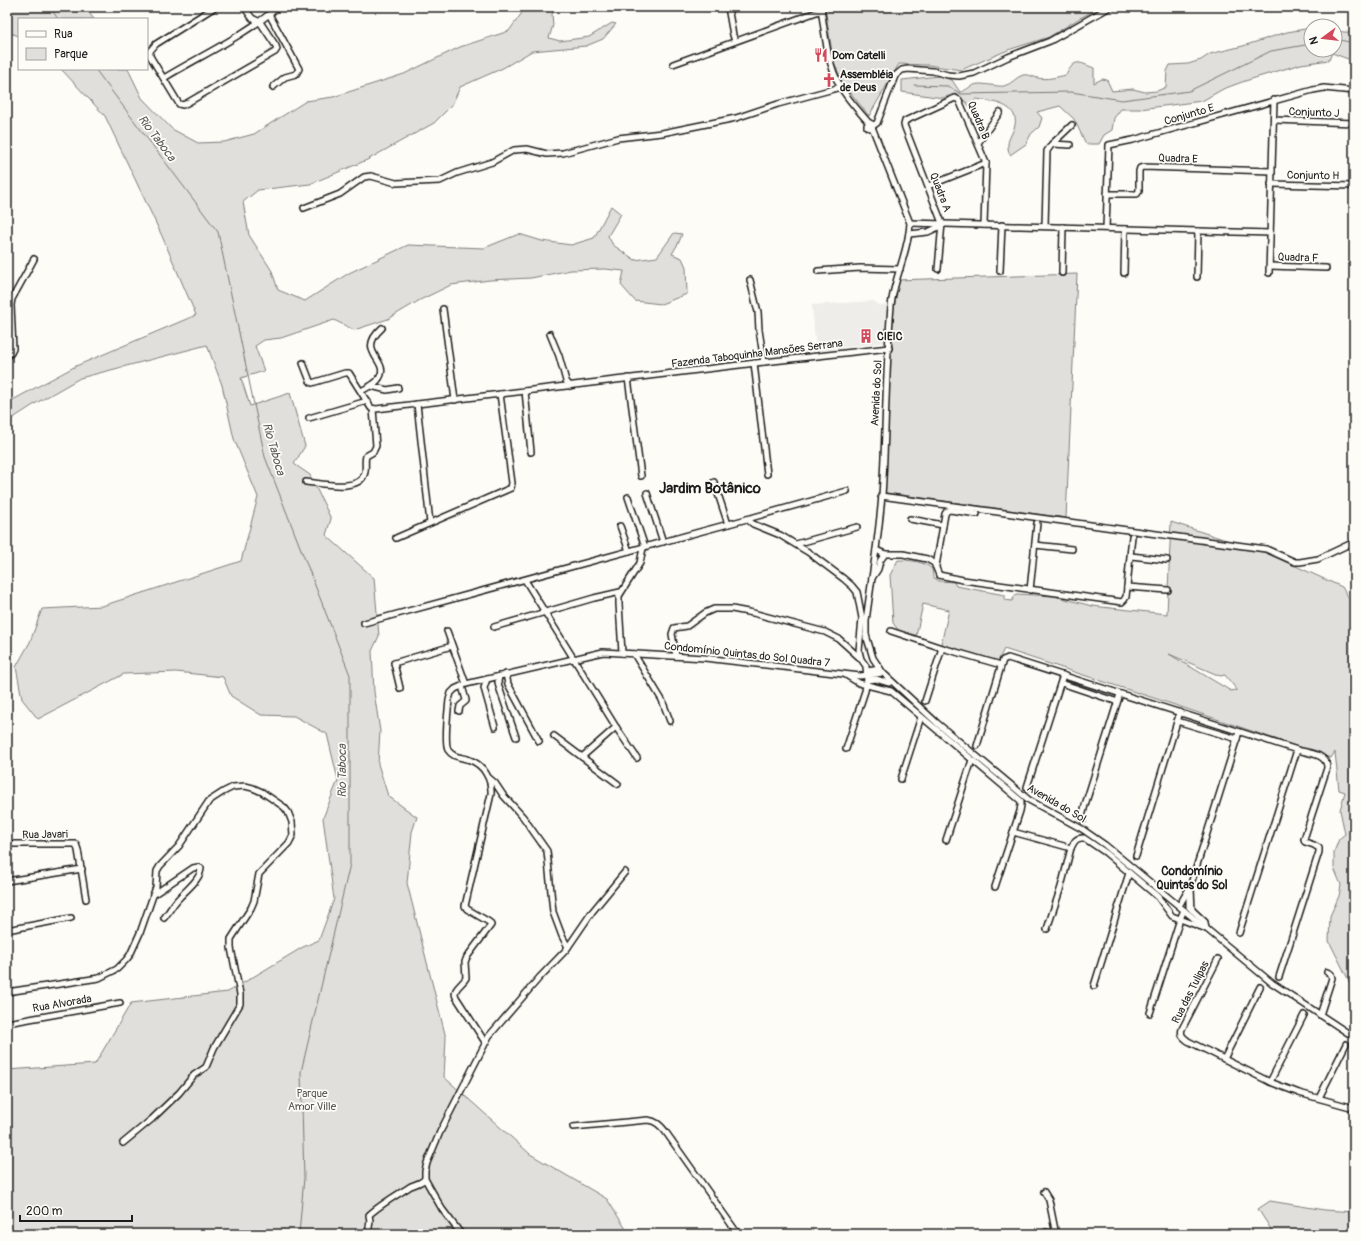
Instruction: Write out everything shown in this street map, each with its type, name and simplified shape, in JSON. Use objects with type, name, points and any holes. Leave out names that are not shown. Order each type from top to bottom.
[{"type":"street","points":[[215,7],[156,44],[150,51],[150,56],[179,104],[183,105],[271,54],[277,49],[260,22],[252,18],[244,7]]},
{"type":"street","points":[[164,78],[242,34],[260,22],[278,7]]},
{"type":"street","points":[[728,7],[735,41]]},
{"type":"street","points":[[869,126],[877,123],[895,76],[902,70],[933,71],[959,76],[974,73],[1008,57],[1050,41],[1110,7]]},
{"type":"street","points":[[672,64],[821,8]]},
{"type":"street","name":"Avenida do Sol","points":[[821,8],[829,58],[841,87],[875,136],[910,223],[909,234],[891,304],[884,418],[883,481],[866,635],[871,654],[880,672],[889,684],[902,692]]},
{"type":"street","points":[[269,14],[299,69],[296,74],[285,77],[273,87]]},
{"type":"street","points":[[304,208],[340,194],[364,177],[372,176],[396,183],[440,181],[457,173],[487,164],[514,150],[527,149],[547,154],[563,153],[618,138],[645,136],[685,130],[736,118],[778,104],[841,87]]},
{"type":"street","name":"Conjunto E","points":[[1107,194],[1108,145],[1133,140],[1318,89],[1354,90]]},
{"type":"street","name":"Quadra B","points":[[904,125],[905,121],[957,98],[960,100],[986,163],[984,225]]},
{"type":"street","points":[[1269,273],[1274,100]]},
{"type":"street","points":[[978,143],[1000,112]]},
{"type":"street","name":"Conjunto J","points":[[1274,120],[1354,123]]},
{"type":"street","name":"Quadra A","points":[[904,125],[943,224],[938,270]]},
{"type":"street","points":[[1045,226],[1047,151],[1052,144],[1072,125]]},
{"type":"street","points":[[1052,144],[1070,146]]},
{"type":"street","points":[[928,186],[986,163]]},
{"type":"street","name":"Quadra E","points":[[1107,194],[1137,194],[1139,191],[1139,171],[1140,168],[1143,167],[1272,171]]},
{"type":"street","name":"Conjunto H","points":[[1271,184],[1354,186]]},
{"type":"street","points":[[1106,228],[1107,194]]},
{"type":"street","points":[[910,223],[1270,233]]},
{"type":"street","points":[[909,234],[928,232],[943,224]]},
{"type":"street","points":[[1000,271],[1002,225]]},
{"type":"street","points":[[1062,273],[1063,227]]},
{"type":"street","points":[[1124,273],[1125,229]]},
{"type":"street","points":[[1197,277],[1198,231]]},
{"type":"street","points":[[7,356],[13,349],[11,310],[12,299],[34,259]]},
{"type":"street","name":"Quadra F","points":[[1270,266],[1326,268]]},
{"type":"street","points":[[818,271],[860,268],[900,268]]},
{"type":"street","points":[[750,280],[758,312],[764,362]]},
{"type":"street","points":[[443,309],[455,400]]},
{"type":"street","points":[[361,391],[371,386],[378,380],[382,372],[381,365],[371,346],[373,338],[382,328]]},
{"type":"street","points":[[550,334],[559,356],[566,382],[570,386]]},
{"type":"street","name":"Fazenda Taboquinha Mansões Serrana","points":[[373,409],[889,348]]},
{"type":"street","points":[[303,363],[310,382],[315,383],[347,372],[351,375],[373,409],[376,446],[373,452],[366,456],[365,472],[362,479],[356,483],[345,486],[306,482]]},
{"type":"street","points":[[754,363],[767,474]]},
{"type":"street","points":[[628,378],[641,476]]},
{"type":"street","points":[[371,386],[390,390],[398,388]]},
{"type":"street","points":[[524,391],[531,452]]},
{"type":"street","points":[[396,538],[511,488],[512,483],[500,394]]},
{"type":"street","points":[[309,418],[367,401]]},
{"type":"street","points":[[417,404],[430,523]]},
{"type":"street","points":[[714,482],[728,524]]},
{"type":"street","points":[[364,623],[847,491]]},
{"type":"street","points":[[647,493],[663,542]]},
{"type":"street","points":[[881,496],[1251,546],[1266,549],[1298,562],[1318,559],[1354,542]]},
{"type":"street","points":[[622,654],[619,604],[620,592],[640,563],[644,547],[628,497]]},
{"type":"street","points":[[936,566],[945,514],[950,510],[977,514]]},
{"type":"street","points":[[747,519],[753,524],[780,535],[796,544],[844,579],[857,592],[862,614],[859,647],[861,658]]},
{"type":"street","points":[[910,519],[943,525]]},
{"type":"street","points":[[1030,590],[1037,523]]},
{"type":"street","points":[[620,526],[629,551]]},
{"type":"street","points":[[796,544],[857,527]]},
{"type":"street","points":[[876,550],[884,554],[903,554],[927,559],[933,562],[940,575],[962,580],[1122,602],[1125,599],[1127,587],[1132,536]]},
{"type":"street","points":[[1035,545],[1072,549]]},
{"type":"street","points":[[871,580],[878,569],[884,554]]},
{"type":"street","points":[[1131,556],[1167,560]]},
{"type":"street","points":[[525,580],[616,727],[637,758]]},
{"type":"street","points":[[1127,587],[1168,590]]},
{"type":"street","points":[[494,627],[620,592]]},
{"type":"street","points":[[676,656],[672,634],[674,628],[687,626],[705,613],[714,609],[726,608],[753,613],[825,632],[839,639],[861,658],[865,664],[867,678],[846,749]]},
{"type":"street","points":[[447,631],[466,700],[460,706],[459,710]]},
{"type":"street","points":[[892,631],[942,648],[1001,665]]},
{"type":"street","points":[[400,688],[393,665],[394,663],[452,646]]},
{"type":"street","points":[[925,701],[942,648]]},
{"type":"street","name":"Condomínio Quintas do Sol Quadra 7","points":[[463,685],[603,652],[748,662],[867,678]]},
{"type":"street","points":[[634,654],[662,700],[670,721]]},
{"type":"street","points":[[977,746],[1002,660],[1008,658],[1239,732],[1323,757],[1328,764],[1304,841],[1319,848],[1279,977]]},
{"type":"street","points":[[867,678],[880,672]]},
{"type":"street","points":[[874,679],[880,672]]},
{"type":"street","name":"Avenida do Sol","points":[[880,672],[950,734],[1024,796],[1036,805],[1090,835],[1119,856],[1169,897],[1185,907]]},
{"type":"street","points":[[506,674],[508,684],[539,741]]},
{"type":"street","name":"Condomínio Quintas do Sol Quadra 7","points":[[845,674],[857,682],[867,678]]},
{"type":"street","points":[[1027,787],[1062,675]]},
{"type":"street","points":[[499,676],[499,687],[516,737]]},
{"type":"street","points":[[857,682],[857,679],[860,676]]},
{"type":"street","points":[[867,678],[889,684]]},
{"type":"street","points":[[867,678],[891,691],[1021,802],[995,887]]},
{"type":"street","points":[[487,679],[484,688],[495,727]]},
{"type":"street","points":[[1064,684],[1115,701]]},
{"type":"street","points":[[1089,693],[1092,684]]},
{"type":"street","points":[[463,685],[453,691],[450,697],[447,740],[449,750],[455,757],[468,759],[477,763],[485,771],[491,785],[491,794],[465,907],[485,919],[491,925],[467,957],[465,962],[466,978],[454,993],[485,1042]]},
{"type":"street","points":[[1083,820],[1082,818],[1085,805],[1120,694]]},
{"type":"street","points":[[1136,856],[1180,712]]},
{"type":"street","points":[[901,779],[921,717]]},
{"type":"street","points":[[1201,728],[1203,720]]},
{"type":"street","points":[[1177,721],[1237,739]]},
{"type":"street","points":[[582,757],[616,727]]},
{"type":"street","points":[[1150,1013],[1185,907],[1239,732]]},
{"type":"street","points":[[554,736],[618,784]]},
{"type":"street","points":[[1239,933],[1297,750]]},
{"type":"street","points":[[946,840],[972,760]]},
{"type":"street","points":[[488,777],[495,783],[502,795],[523,817],[546,851],[553,912],[568,947]]},
{"type":"street","points":[[7,992],[105,976],[117,969],[126,960],[140,933],[156,887],[157,871],[179,846],[209,800],[233,787],[245,786],[262,792],[284,807],[290,815],[293,835],[289,843],[259,874],[254,901],[251,908],[231,939],[231,948],[240,994],[240,1004],[214,1048],[206,1067],[194,1075],[179,1093],[123,1143]]},
{"type":"street","points":[[1013,832],[1071,848]]},
{"type":"street","points":[[1046,929],[1061,887],[1071,848],[1075,841],[1080,838],[1084,838],[1106,853],[1158,896],[1169,913],[1206,929]]},
{"type":"street","name":"Rua Javari","points":[[7,844],[73,843],[77,846],[82,869]]},
{"type":"street","points":[[152,895],[193,868],[201,868],[201,873],[178,899],[164,918]]},
{"type":"street","points":[[7,882],[82,869],[86,899]]},
{"type":"street","points":[[461,1234],[442,1209],[425,1179],[425,1171],[434,1147],[485,1042],[498,1024],[568,947],[594,910],[625,872]]},
{"type":"street","points":[[1094,986],[1129,873]]},
{"type":"street","points":[[1185,907],[1192,900],[1190,887]]},
{"type":"street","points":[[1185,907],[1205,922],[1206,929]]},
{"type":"street","points":[[1185,907],[1206,929],[1272,983],[1354,1038]]},
{"type":"street","points":[[7,930],[71,918]]},
{"type":"street","name":"Rua das Tulipas","points":[[1218,959],[1182,1029],[1181,1035],[1188,1041],[1224,1059]]},
{"type":"street","points":[[1320,1015],[1332,978],[1331,974],[1327,972]]},
{"type":"street","points":[[1260,987],[1224,1059],[1270,1082],[1354,1108]]},
{"type":"street","name":"Rua Alvorada","points":[[7,1023],[120,1003]]},
{"type":"street","points":[[1270,1082],[1304,1015]]},
{"type":"street","points":[[1319,1098],[1346,1044]]},
{"type":"street","points":[[573,1127],[653,1120],[665,1131],[738,1234]]},
{"type":"street","points":[[368,1234],[370,1221],[369,1215],[400,1193],[415,1184],[423,1182],[425,1179]]},
{"type":"street","points":[[1043,1234],[1046,1232],[1053,1234],[1055,1230],[1050,1200],[1044,1192]]},
{"type":"shaded area","points":[[874,301],[879,305],[886,305],[887,307],[885,342],[818,351],[815,341],[812,305]]},
{"type":"green space","points":[[7,7],[84,7],[93,18],[18,18],[18,36],[7,32]]},
{"type":"green space","name":"Parque Amor Ville","points":[[526,7],[556,7],[552,14],[553,25],[549,38],[560,41],[589,37],[612,23],[616,24],[603,39],[586,46],[532,51],[503,68],[460,87],[452,105],[434,123],[367,160],[310,184],[258,190],[243,202],[249,235],[272,271],[278,290],[305,301],[349,273],[408,245],[484,248],[519,234],[542,241],[571,245],[594,238],[611,206],[621,214],[608,236],[613,245],[635,260],[657,257],[674,233],[682,234],[672,254],[682,258],[686,267],[687,294],[661,304],[635,301],[621,285],[624,271],[605,269],[571,270],[531,278],[490,280],[451,285],[420,300],[388,319],[354,330],[334,320],[281,338],[264,340],[255,346],[264,371],[241,378],[250,406],[290,393],[305,446],[294,464],[310,475],[331,519],[326,535],[374,578],[379,636],[372,651],[374,692],[380,731],[378,764],[388,796],[417,817],[412,832],[407,883],[446,1038],[444,1077],[530,1154],[607,1199],[629,1234],[7,1234],[7,1070],[95,1064],[131,1003],[228,992],[303,947],[319,940],[334,899],[323,818],[338,780],[327,734],[294,716],[261,715],[231,696],[223,677],[176,672],[124,674],[38,719],[22,699],[16,667],[30,642],[42,609],[102,606],[241,561],[258,497],[234,439],[222,385],[207,345],[80,378],[7,422],[7,403],[76,366],[196,315],[162,236],[105,116],[62,70],[128,70],[142,98],[172,129],[198,143],[224,142],[254,134],[306,101],[333,97],[404,74],[460,47],[509,31]]},
{"type":"green space","points":[[825,7],[1101,7],[1049,37],[1008,50],[961,70],[928,65],[899,64],[869,116],[842,82],[833,59]]},
{"type":"green space","points":[[1303,29],[1303,58],[1330,58],[1329,60],[1301,64],[1245,81],[1223,89],[1202,101],[1140,109],[1121,109],[1114,118],[1112,130],[1104,135],[1099,144],[1086,144],[1074,119],[1060,106],[1037,112],[1042,118],[1039,127],[1031,134],[1026,144],[1010,155],[1008,143],[1015,125],[1015,118],[1013,112],[1008,108],[989,101],[976,99],[971,108],[965,101],[954,94],[943,98],[902,92],[902,80],[939,76],[952,80],[960,92],[977,84],[1004,86],[1023,75],[1045,79],[1066,75],[1072,66],[1077,63],[1094,68],[1094,83],[1102,79],[1107,80],[1112,91],[1133,89],[1145,92],[1157,91],[1166,87],[1167,71],[1170,65],[1188,64],[1201,60],[1210,54],[1243,46],[1287,32]]},
{"type":"green space","points":[[1343,32],[1354,33],[1354,62],[1343,57]]},
{"type":"green space","points":[[1077,274],[1066,518],[880,492],[896,280]]},
{"type":"green space","points":[[1171,522],[1269,554],[1342,587],[1354,607],[1354,991],[1329,941],[1330,916],[1339,896],[1341,885],[1334,868],[1334,852],[1339,839],[1345,834],[1340,810],[1345,792],[1339,790],[1335,752],[1331,758],[1004,649],[998,661],[941,644],[949,610],[923,604],[916,636],[899,631],[893,623],[890,575],[898,560],[911,561],[929,566],[932,569],[933,577],[939,581],[954,582],[956,586],[1005,595],[1005,600],[1012,601],[1016,594],[1054,596],[1092,606],[1167,614]],"holes":[[[1169,654],[1220,676],[1225,675],[1237,690],[1231,691]]]},
{"type":"green space","points":[[1270,1201],[1325,1210],[1354,1212],[1354,1234],[1274,1234],[1258,1209]]},
{"type":"waterway","name":"Rio Taboca","points":[[50,7],[57,18]]},
{"type":"waterway","points":[[1343,41],[1354,43]]},
{"type":"waterway","points":[[914,85],[948,86],[961,94],[1071,92],[1122,100],[1189,91],[1271,51],[1303,45]]},
{"type":"waterway","name":"Rio Taboca","points":[[96,70],[218,232],[265,457],[350,675],[350,864],[301,1072],[304,1178],[299,1234]]},
{"type":"place","name":"Dom Catelli","points":[[821,55]]},
{"type":"place","name":"Assembléia de Deus","points":[[829,80]]},
{"type":"place","name":"CIEIC","points":[[866,336]]},
{"type":"district","name":"Jardim Botânico","points":[[710,488]]},
{"type":"district","name":"Condomínio Quintas do Sol","points":[[1192,878]]}]
